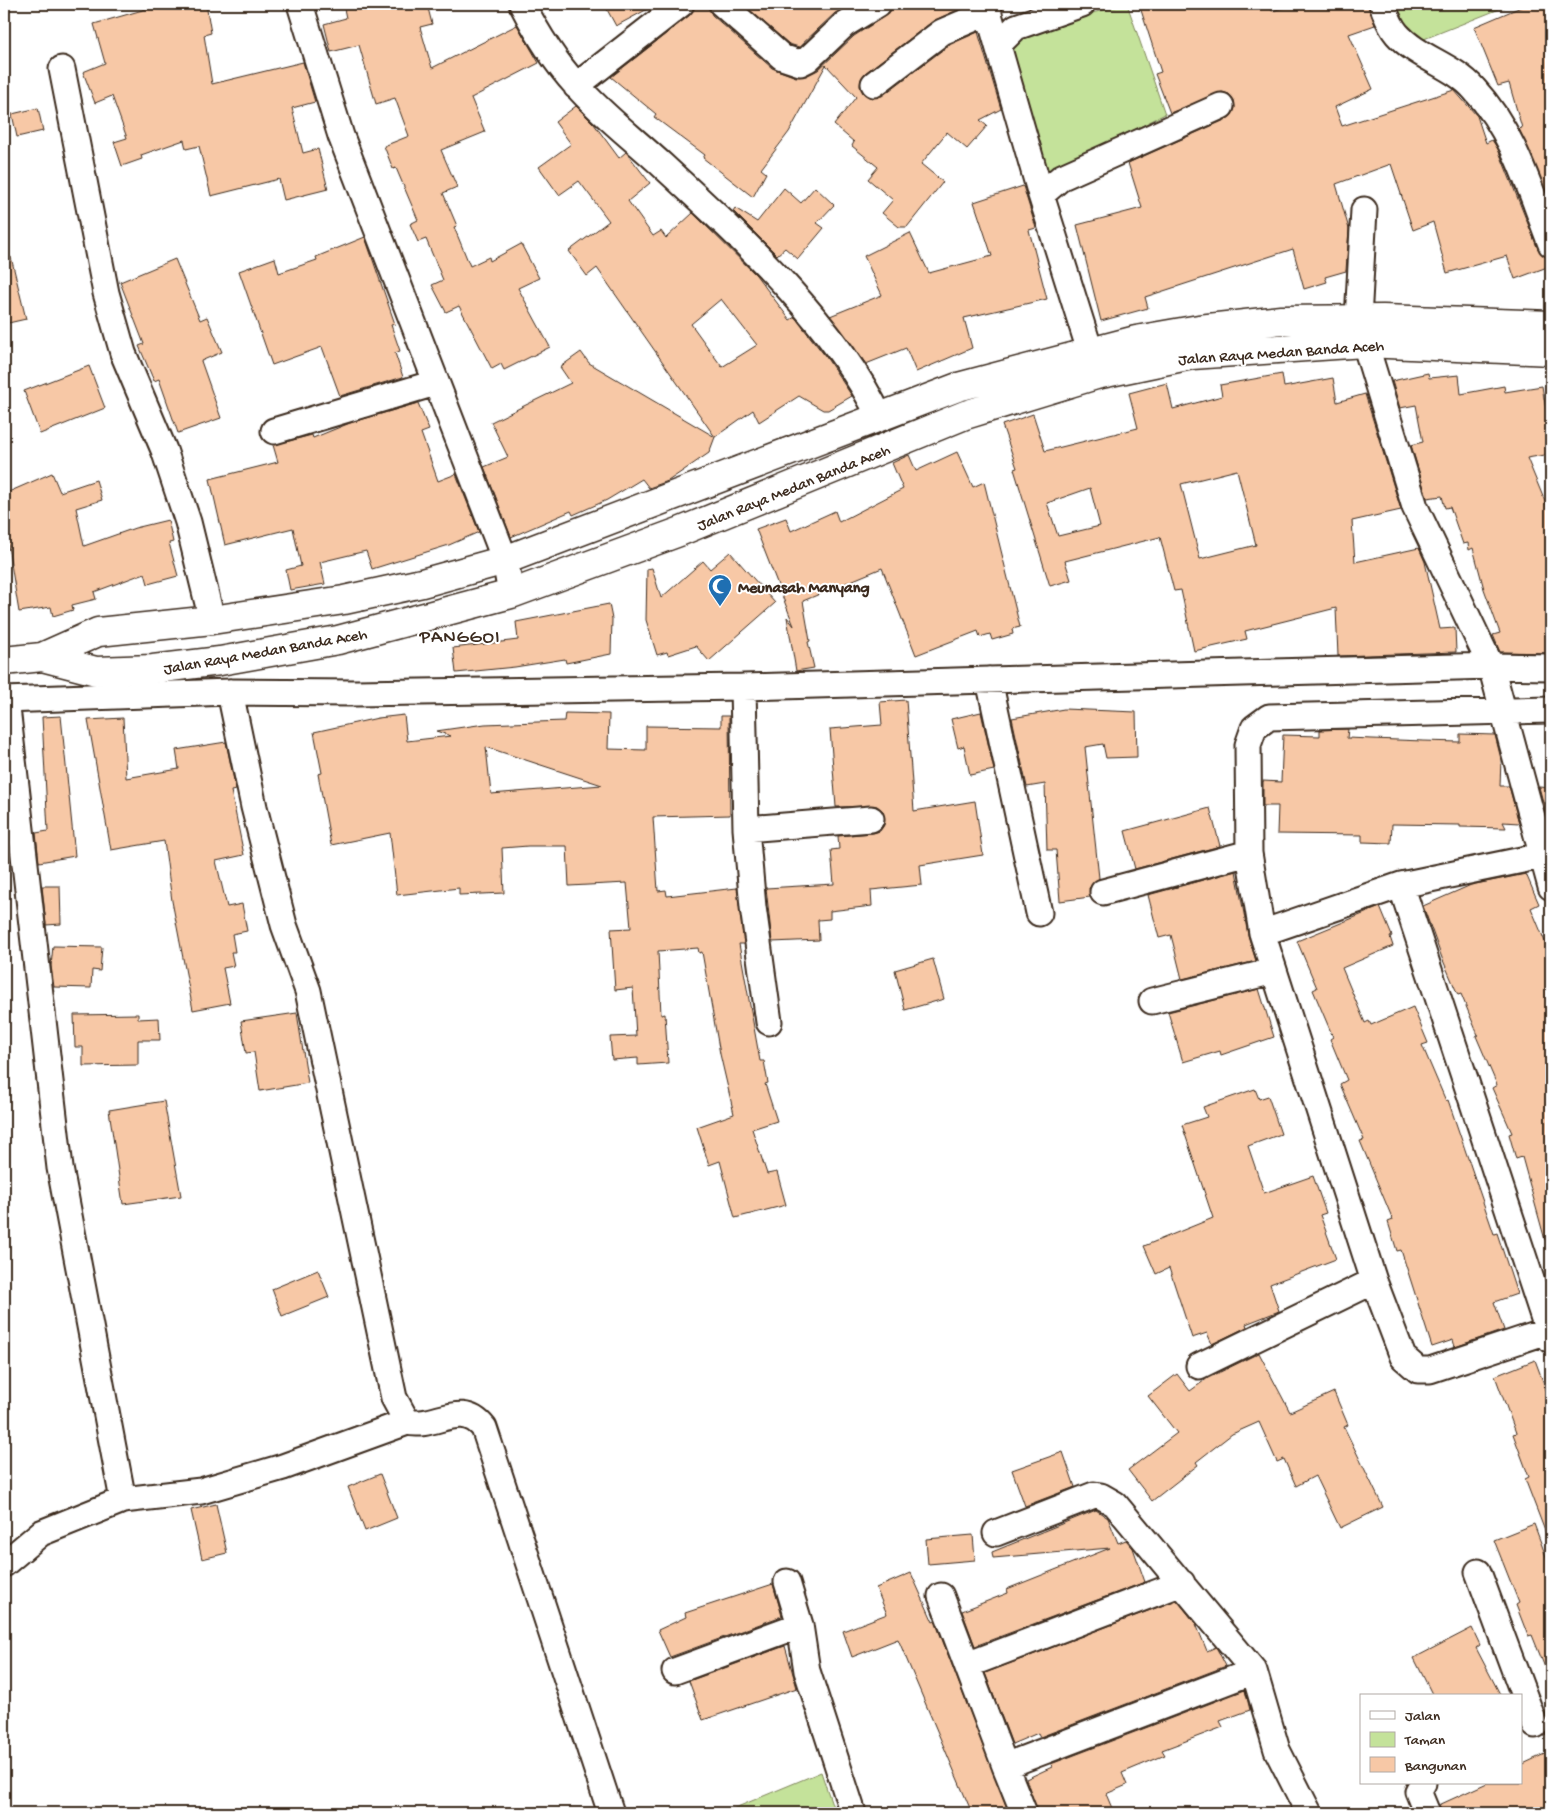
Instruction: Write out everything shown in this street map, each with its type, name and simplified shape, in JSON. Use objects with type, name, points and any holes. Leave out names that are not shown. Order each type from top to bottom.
[{"type":"highway","name":"Jalan Raya Medan Banda Aceh","points":[[42,657],[96,671],[153,669],[338,640],[511,594],[712,519],[965,415],[1096,375],[1192,355],[1361,331],[1383,319],[1551,325]]},
{"type":"highway","name":"Jalan Raya Medan Banda Aceh","points":[[4,662],[42,657],[98,632],[212,620],[344,600],[422,583],[505,560],[958,388],[1090,351],[1199,329],[1282,320],[1361,331],[1551,351]]},
{"type":"highway","points":[[958,388],[965,415]]},
{"type":"highway","points":[[696,488],[712,519]]},
{"type":"street","points":[[300,4],[341,136],[505,560],[511,594]]},
{"type":"street","points":[[522,4],[537,34],[576,86],[674,176],[799,298],[867,391],[880,418]]},
{"type":"street","points":[[576,86],[682,4]]},
{"type":"street","points":[[722,4],[782,57],[800,63],[808,59],[845,24],[878,4]]},
{"type":"street","points":[[1012,27],[1082,4]]},
{"type":"street","points":[[1382,4],[1389,22],[1397,34],[1410,45],[1451,69],[1472,86],[1493,110],[1515,151],[1551,244]]},
{"type":"street","points":[[874,84],[942,32],[988,8],[1012,27],[1052,186],[1090,351]]},
{"type":"street","points":[[62,69],[106,293],[123,353],[164,450],[188,522],[212,620]]},
{"type":"street","points":[[1052,186],[1221,106]]},
{"type":"street","points":[[1364,210],[1361,331],[1415,507],[1491,666],[1546,854],[1551,887]]},
{"type":"street","points":[[274,431],[435,383]]},
{"type":"street","points":[[123,1500],[60,1168],[5,700],[230,692],[356,693],[744,687],[1491,666],[1551,667]]},
{"type":"street","points":[[989,680],[1040,913]]},
{"type":"street","points":[[744,687],[746,829],[753,907],[769,1022]]},
{"type":"street","points":[[230,692],[254,807],[284,925],[308,991],[394,1398],[407,1422]]},
{"type":"street","points":[[1402,885],[1550,1334],[1430,1370],[1418,1370],[1403,1357],[1374,1282],[1262,933],[1249,853],[1248,746],[1254,728],[1269,718],[1551,710]]},
{"type":"street","points":[[746,829],[871,819]]},
{"type":"street","points":[[1103,892],[1249,853]]},
{"type":"street","points":[[1262,933],[1402,885],[1546,854]]},
{"type":"street","points":[[1152,1001],[1274,971]]},
{"type":"street","points":[[1199,1366],[1374,1282]]},
{"type":"street","points":[[4,1564],[41,1533],[123,1500],[201,1491],[283,1467],[407,1422],[418,1425],[460,1414],[474,1418],[484,1428],[611,1813]]},
{"type":"street","points":[[996,1533],[1085,1499],[1100,1496],[1115,1504],[1254,1671],[1277,1750],[1309,1813]]},
{"type":"street","points":[[1478,1572],[1536,1724]]},
{"type":"street","points":[[787,1582],[800,1625],[807,1671],[853,1813]]},
{"type":"street","points":[[967,1665],[1182,1583]]},
{"type":"street","points":[[941,1596],[1024,1813]]},
{"type":"street","points":[[675,1671],[800,1625]]},
{"type":"street","points":[[1005,1766],[1254,1671]]},
{"type":"street","points":[[1422,1784],[1418,1791],[1427,1813]]},
{"type":"green space","points":[[1127,4],[1165,114],[1044,176],[1007,35]]},
{"type":"green space","points":[[1382,4],[1512,4],[1409,45]]},
{"type":"green space","points":[[821,1772],[835,1813],[723,1813]]},
{"type":"building","points":[[152,4],[206,4],[211,33],[204,35],[212,84],[303,62],[315,102],[292,108],[303,153],[318,149],[328,189],[284,200],[279,179],[211,196],[199,146],[186,149],[184,140],[141,155],[142,159],[122,166],[114,142],[127,138],[112,96],[95,103],[83,72],[105,63],[94,24],[153,7]]},
{"type":"building","points":[[343,4],[427,4],[432,24],[420,27],[432,68],[517,25],[539,63],[471,98],[485,132],[441,150],[457,187],[443,193],[457,226],[454,227],[470,266],[489,257],[490,261],[521,244],[539,278],[518,288],[550,347],[504,370],[501,364],[492,369],[459,306],[446,312],[432,285],[443,280],[426,239],[418,242],[410,224],[418,220],[396,168],[393,169],[384,146],[409,136],[395,98],[376,104],[359,45],[331,52],[324,24],[346,18]]},
{"type":"building","points":[[604,4],[657,4],[616,26]]},
{"type":"building","points":[[695,4],[708,4],[712,15],[772,68],[796,77],[806,76],[818,70],[854,36],[885,16],[898,4],[967,4],[933,21],[865,73],[861,79],[860,86],[863,93],[869,97],[882,96],[949,45],[978,32],[1001,109],[980,120],[987,126],[967,149],[947,132],[921,164],[943,182],[907,227],[899,227],[882,213],[893,200],[868,179],[878,167],[852,146],[854,142],[834,125],[856,97],[826,65],[789,132],[761,169],[766,173],[753,197],[703,158],[705,155],[654,117],[656,114],[611,77],[690,15]]},
{"type":"building","points":[[743,4],[846,4],[848,6],[835,13],[799,47],[789,44]]},
{"type":"building","points":[[1139,4],[1269,4],[1272,11],[1296,4],[1368,4],[1375,25],[1349,34],[1373,89],[1335,107],[1342,126],[1454,90],[1477,116],[1486,143],[1492,140],[1498,149],[1538,249],[1547,257],[1550,266],[1515,279],[1507,256],[1447,273],[1433,222],[1413,230],[1391,164],[1336,184],[1349,229],[1346,271],[1325,277],[1327,282],[1304,289],[1293,249],[1145,297],[1148,308],[1101,321],[1077,225],[1142,208],[1128,163],[1227,119],[1232,115],[1235,108],[1234,100],[1229,94],[1222,92],[1170,113],[1155,74],[1161,72]]},
{"type":"building","points":[[1528,4],[1551,4],[1551,204],[1519,129],[1522,128],[1509,83],[1498,86],[1474,27]]},
{"type":"building","points":[[576,106],[594,124],[619,158],[626,152],[650,183],[628,201],[653,236],[661,231],[666,238],[693,213],[756,275],[790,320],[795,317],[826,357],[852,396],[828,410],[823,410],[799,396],[759,422],[753,410],[715,437],[597,268],[587,276],[569,251],[609,221],[579,181],[559,195],[539,167],[571,144],[555,122]],"holes":[[[721,299],[757,345],[722,367],[691,324]]]},
{"type":"building","points":[[38,108],[43,131],[17,137],[12,114]]},
{"type":"building","points":[[1023,186],[1036,228],[1029,230],[1047,299],[964,318],[972,348],[916,372],[906,348],[866,364],[830,316],[882,295],[864,256],[910,233],[929,273],[992,256],[974,202]]},
{"type":"building","points":[[815,187],[834,205],[817,223],[824,228],[798,259],[785,248],[777,255],[733,211],[735,208],[757,222],[784,188],[801,203]]},
{"type":"building","points":[[365,237],[395,324],[391,325],[400,351],[395,353],[403,377],[340,396],[322,347],[272,365],[239,271],[275,258],[279,273],[317,260],[316,257]]},
{"type":"building","points":[[11,257],[26,319],[4,324],[4,258]]},
{"type":"building","points":[[175,259],[200,320],[207,317],[222,352],[201,361],[221,418],[178,433],[159,379],[154,381],[139,346],[144,344],[120,282]]},
{"type":"building","points":[[581,352],[589,363],[715,437],[709,453],[668,481],[649,488],[642,479],[607,500],[573,515],[571,511],[511,537],[484,467],[508,457],[491,422],[571,383],[560,367]]},
{"type":"building","points":[[89,366],[105,408],[40,434],[24,391]]},
{"type":"building","points":[[1428,373],[1429,378],[1459,375],[1461,394],[1504,386],[1505,392],[1542,386],[1551,439],[1551,454],[1527,458],[1551,516],[1551,653],[1500,652],[1493,635],[1500,633],[1484,589],[1473,548],[1469,550],[1468,543],[1463,544],[1450,507],[1445,508],[1442,496],[1427,498],[1411,445],[1423,442],[1416,405],[1400,408],[1392,381]]},
{"type":"building","points":[[1282,374],[1284,387],[1333,378],[1337,402],[1365,394],[1401,510],[1352,521],[1355,562],[1419,548],[1425,562],[1440,629],[1455,628],[1456,652],[1338,656],[1336,608],[1245,631],[1247,639],[1194,651],[1181,590],[1174,591],[1160,537],[1065,561],[1071,580],[1050,586],[1014,469],[1017,468],[1002,425],[1033,414],[1045,451],[1138,428],[1129,393],[1167,383],[1173,409],[1222,396],[1220,385]],"holes":[[[1237,470],[1256,545],[1200,559],[1181,484]],[[1090,488],[1100,526],[1058,536],[1047,503]]]},
{"type":"building","points":[[418,403],[429,430],[421,433],[438,481],[456,474],[479,532],[449,545],[372,569],[366,551],[320,562],[325,584],[290,590],[286,570],[301,566],[293,528],[225,545],[210,479],[278,462],[273,445],[312,435],[313,438],[350,423]]},
{"type":"building","points":[[957,452],[973,487],[984,482],[1020,627],[1012,629],[1013,634],[992,640],[990,634],[980,637],[978,631],[916,655],[882,568],[803,601],[810,641],[808,642],[814,668],[796,671],[787,617],[794,626],[756,529],[786,518],[791,531],[835,511],[839,522],[903,489],[892,463],[909,455],[916,471]]},
{"type":"building","points":[[52,473],[60,492],[96,480],[102,500],[76,508],[84,546],[135,528],[168,520],[173,542],[169,543],[178,576],[148,584],[145,573],[94,592],[96,599],[72,605],[73,610],[53,616],[51,607],[19,612],[7,540],[4,541],[4,494]]},
{"type":"building","name":"Meunasah Manyang","points":[[730,552],[775,603],[709,661],[696,646],[668,655],[667,652],[657,655],[646,620],[647,569],[652,568],[661,598],[703,561],[710,569]]},
{"type":"building","points":[[609,604],[612,619],[611,654],[566,663],[565,659],[515,667],[456,673],[453,648],[518,640],[516,622]]},
{"type":"building","points":[[906,700],[914,811],[975,801],[983,855],[920,865],[922,885],[871,890],[872,906],[830,911],[830,919],[818,920],[819,940],[772,942],[766,888],[834,884],[831,850],[839,849],[838,836],[873,833],[880,831],[884,825],[883,811],[877,806],[836,807],[830,729],[882,725],[880,702]]},
{"type":"building","points":[[1064,709],[1136,712],[1137,757],[1106,758],[1103,744],[1085,747],[1099,878],[1089,888],[1090,897],[1060,901],[1056,850],[1047,850],[1045,784],[1027,787],[1012,718]]},
{"type":"building","points":[[981,712],[994,770],[970,775],[964,746],[958,748],[951,719]]},
{"type":"building","points":[[565,713],[609,714],[608,749],[646,750],[646,726],[721,727],[721,716],[729,716],[730,815],[653,817],[658,891],[666,890],[667,896],[737,888],[744,944],[739,944],[760,1061],[764,1061],[768,1083],[765,1084],[777,1121],[752,1129],[767,1174],[777,1172],[786,1205],[735,1218],[720,1161],[709,1165],[697,1127],[734,1114],[720,1054],[702,952],[699,953],[698,948],[658,951],[661,1015],[665,1014],[668,1063],[638,1065],[638,1058],[612,1060],[610,1037],[636,1036],[633,988],[615,990],[611,929],[631,928],[627,883],[569,886],[567,846],[528,846],[502,848],[504,893],[459,895],[459,888],[397,895],[390,833],[331,845],[318,774],[322,773],[314,732],[378,718],[404,715],[407,741],[451,736],[436,731],[485,724],[564,721]],"holes":[[[486,747],[602,785],[491,794]]]},
{"type":"building","points":[[61,716],[75,856],[39,862],[36,833],[48,831],[42,717]]},
{"type":"building","points":[[123,718],[126,778],[179,769],[176,750],[226,742],[236,790],[231,791],[244,855],[216,861],[227,907],[242,904],[247,931],[232,934],[235,952],[231,952],[234,966],[223,968],[230,1003],[193,1010],[172,901],[164,841],[111,850],[88,720]]},
{"type":"building","points":[[1348,729],[1347,738],[1460,742],[1460,734],[1495,735],[1501,759],[1500,786],[1509,786],[1519,823],[1503,822],[1506,828],[1392,824],[1391,843],[1362,842],[1362,835],[1277,834],[1278,806],[1263,806],[1263,781],[1281,782],[1283,735],[1320,736],[1320,730]]},
{"type":"building","points":[[1539,787],[1551,788],[1551,824],[1549,824]]},
{"type":"building","points":[[1210,808],[1220,846],[1135,869],[1125,831]]},
{"type":"building","points":[[1236,871],[1248,935],[1256,961],[1182,979],[1171,935],[1159,938],[1148,895]]},
{"type":"building","points":[[1526,874],[1539,904],[1531,908],[1551,956],[1551,1240],[1545,1240],[1522,1157],[1516,1159],[1509,1134],[1512,1133],[1492,1088],[1497,1085],[1476,1036],[1478,1035],[1461,994],[1458,995],[1442,958],[1423,906],[1471,885]]},
{"type":"building","points":[[42,886],[60,886],[61,924],[46,925]]},
{"type":"building","points":[[1380,907],[1392,936],[1390,937],[1393,946],[1342,968],[1365,1023],[1369,1021],[1371,1025],[1413,1007],[1428,1043],[1422,1045],[1446,1101],[1448,1100],[1494,1234],[1497,1233],[1517,1294],[1494,1302],[1504,1330],[1455,1347],[1453,1340],[1432,1347],[1401,1250],[1397,1251],[1388,1222],[1393,1220],[1360,1141],[1364,1140],[1340,1084],[1347,1080],[1330,1039],[1333,1037],[1313,990],[1317,988],[1297,941]]},
{"type":"building","points":[[53,946],[102,947],[100,971],[92,970],[91,988],[54,987],[51,966]]},
{"type":"building","points":[[933,959],[944,999],[905,1010],[895,970]]},
{"type":"building","points":[[1259,989],[1274,1037],[1221,1055],[1220,1051],[1183,1062],[1168,1012]]},
{"type":"building","points":[[297,1013],[308,1083],[260,1091],[254,1052],[246,1053],[241,1021]]},
{"type":"building","points":[[138,1014],[138,1019],[159,1018],[160,1040],[138,1040],[138,1065],[83,1066],[83,1047],[75,1047],[74,1015]]},
{"type":"building","points":[[1255,1089],[1259,1099],[1268,1096],[1281,1134],[1248,1146],[1264,1193],[1313,1176],[1326,1213],[1320,1215],[1336,1259],[1270,1284],[1279,1311],[1246,1324],[1247,1327],[1212,1344],[1207,1333],[1192,1338],[1169,1268],[1156,1274],[1144,1246],[1213,1218],[1182,1125],[1207,1117],[1203,1107]]},
{"type":"building","points":[[164,1101],[181,1196],[123,1204],[109,1110]]},
{"type":"building","points":[[318,1270],[329,1297],[282,1316],[272,1289]]},
{"type":"building","points":[[1259,1353],[1290,1412],[1334,1392],[1348,1425],[1344,1427],[1383,1507],[1340,1528],[1315,1476],[1296,1486],[1284,1459],[1277,1462],[1259,1422],[1232,1434],[1196,1462],[1198,1465],[1152,1501],[1128,1470],[1177,1433],[1148,1396],[1177,1374],[1190,1391],[1208,1378]]},
{"type":"building","points":[[1535,1360],[1551,1403],[1550,1544],[1525,1479],[1529,1477],[1513,1434],[1516,1433],[1495,1376]]},
{"type":"building","points":[[1063,1452],[1075,1487],[1025,1506],[1012,1470]]},
{"type":"building","points":[[380,1474],[397,1518],[365,1531],[348,1487]]},
{"type":"building","points":[[216,1504],[227,1553],[202,1559],[191,1510]]},
{"type":"building","points":[[1096,1510],[1108,1518],[1118,1543],[1126,1540],[1133,1548],[1145,1582],[975,1646],[962,1611],[1008,1593],[1007,1589],[1110,1548],[993,1558],[992,1552]]},
{"type":"building","points":[[1534,1524],[1551,1570],[1550,1680],[1532,1635],[1528,1636],[1516,1605],[1519,1603],[1494,1540]]},
{"type":"building","points":[[973,1535],[975,1560],[928,1564],[926,1539]]},
{"type":"building","points":[[911,1573],[933,1622],[935,1621],[1009,1813],[972,1813],[898,1639],[852,1657],[843,1631],[887,1614],[876,1588]]},
{"type":"building","points":[[773,1584],[782,1616],[670,1657],[658,1630],[686,1617],[685,1613]]},
{"type":"building","points":[[1177,1600],[1196,1624],[1207,1651],[1216,1647],[1226,1666],[1040,1737],[1038,1733],[1012,1744],[985,1673]]},
{"type":"building","points":[[1472,1628],[1480,1645],[1476,1648],[1500,1694],[1432,1694],[1414,1658]]},
{"type":"building","points":[[785,1646],[797,1688],[703,1720],[689,1681]]},
{"type":"building","points":[[1245,1690],[1250,1710],[1220,1721],[1223,1727],[1162,1750],[1165,1755],[1122,1773],[1127,1785],[1106,1794],[1114,1813],[1038,1813],[1026,1779],[1052,1767],[1051,1764]]},
{"type":"building","points":[[1551,1751],[1551,1813],[1441,1813],[1439,1805],[1485,1784],[1522,1784],[1522,1765]]},
{"type":"place","name":"Meunasah Manyang","points":[[720,607]]},
{"type":"district","name":"PANGGOI","points":[[460,635]]}]
